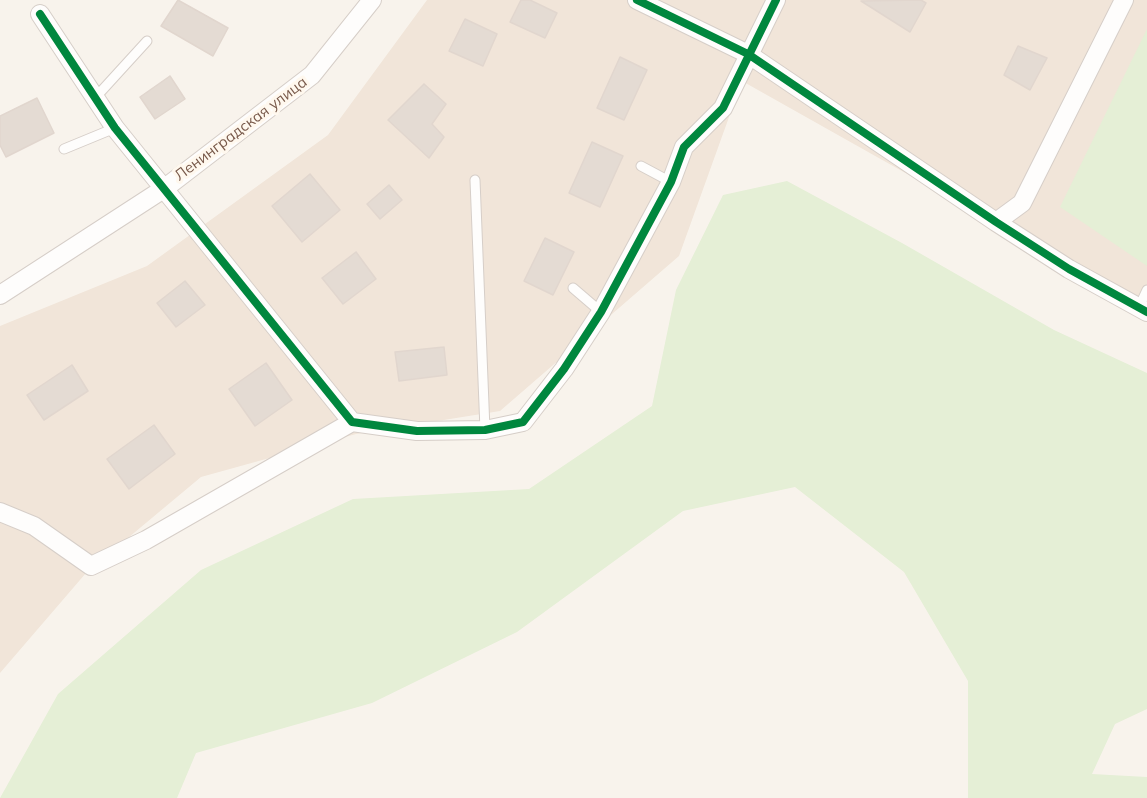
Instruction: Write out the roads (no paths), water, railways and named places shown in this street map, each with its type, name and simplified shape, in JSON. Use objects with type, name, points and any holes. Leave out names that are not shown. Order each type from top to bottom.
[{"type":"street","name":"Ленинградская улица","points":[[0,295],[165,188],[312,75],[372,0]]},
{"type":"street","points":[[637,0],[748,54],[996,222],[1069,269],[1143,309]]},
{"type":"street","points":[[0,512],[34,526],[91,566],[146,540],[352,422],[417,431],[485,430],[524,422],[564,369],[601,312],[671,182],[684,147],[723,108],[776,0]]},
{"type":"street","points":[[996,222],[1023,203],[1124,0]]},
{"type":"street","points":[[40,14],[115,128],[352,422]]},
{"type":"lane","points":[[95,98],[147,41]]},
{"type":"lane","points":[[64,149],[115,128]]},
{"type":"lane","points":[[641,166],[671,182]]},
{"type":"lane","points":[[475,180],[485,430]]},
{"type":"lane","points":[[573,288],[601,312]]},
{"type":"lane","points":[[1143,309],[1147,290]]}]
